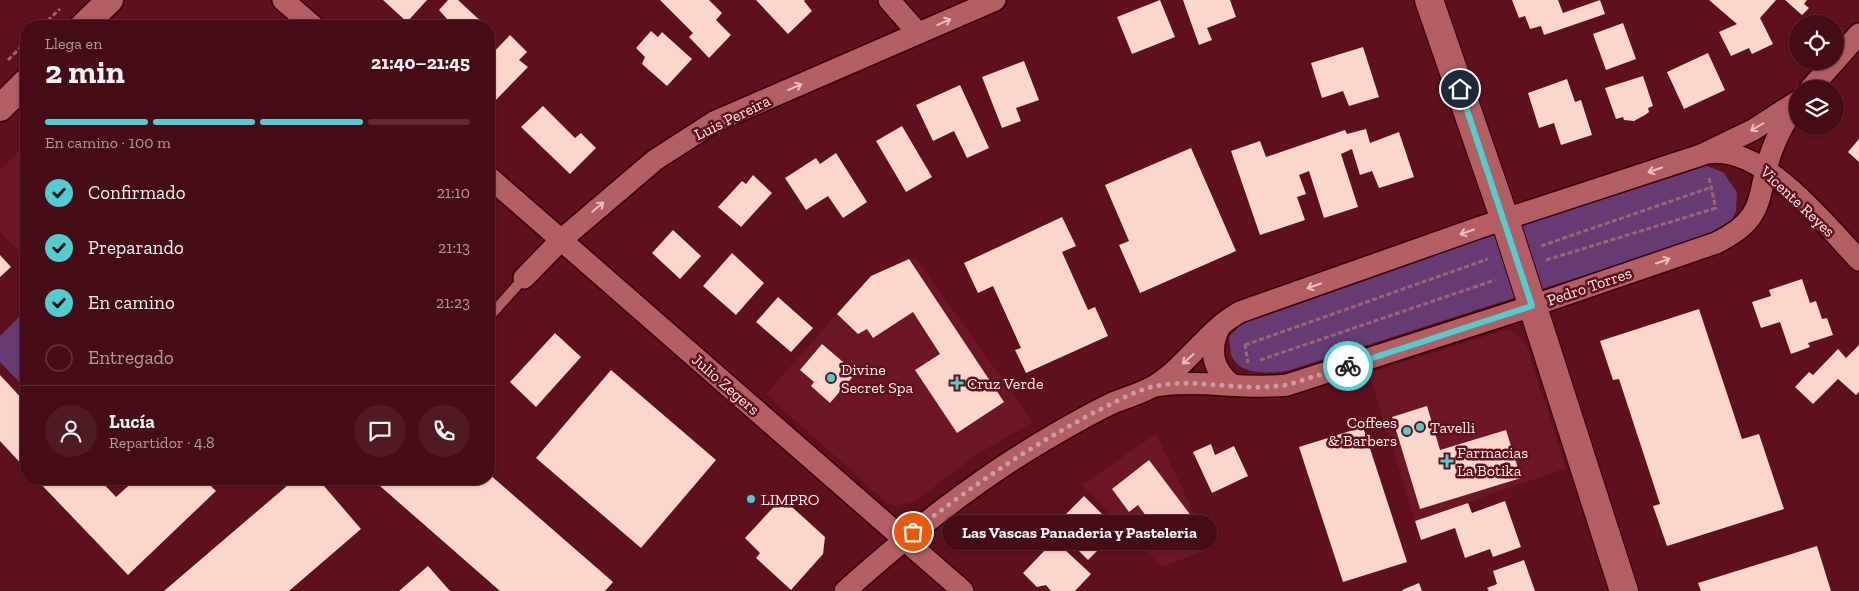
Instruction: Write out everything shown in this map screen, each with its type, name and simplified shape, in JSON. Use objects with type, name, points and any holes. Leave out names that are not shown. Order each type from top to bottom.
[{"type":"main road","points":[[1429,0],[1506,220],[1624,591]]},
{"type":"street","points":[[89,20],[110,0]]},
{"type":"street","points":[[283,0],[306,20]]},
{"type":"street","points":[[889,0],[918,33]]},
{"type":"street","name":"Luis Pereira","points":[[524,278],[561,240],[655,160],[714,122],[995,0]]},
{"type":"street","points":[[1844,51],[1859,34]]},
{"type":"street","points":[[1818,80],[1827,70]]},
{"type":"street","points":[[0,108],[20,88]]},
{"type":"street","name":"Pedro Torres","points":[[845,591],[903,539],[990,474],[1045,440],[1113,403],[1153,386],[1185,362],[1219,327],[1240,312],[1701,154],[1753,130],[1789,108]]},
{"type":"street","name":"Pedro Torres","points":[[1153,386],[1193,382],[1265,388],[1287,385],[1532,306],[1716,243],[1742,228],[1754,212],[1763,191],[1766,170],[1780,132],[1789,117]]},
{"type":"street","name":"Vicente Reyes","points":[[1701,154],[1716,152],[1732,153],[1755,162],[1807,206],[1859,260]]},
{"type":"street","name":"Julio Zegers","points":[[495,182],[963,591]]},
{"type":"street","points":[[1219,327],[1212,349],[1214,361],[1221,374],[1232,385]]},
{"type":"lane","name":"Luis Pereira","points":[[495,310],[524,278]]},
{"type":"path","points":[[48,20],[62,7]]},
{"type":"path","points":[[6,61],[20,48]]},
{"type":"path","points":[[1701,154],[1712,187],[1716,208],[1732,235]]},
{"type":"path","points":[[1536,248],[1712,187]]},
{"type":"path","points":[[1540,262],[1716,208]]},
{"type":"path","points":[[1245,345],[1488,258]]},
{"type":"path","points":[[1240,312],[1248,364],[1496,280]]},
{"type":"shaded area","points":[[20,150],[20,252],[0,232],[0,170]]},
{"type":"shaded area","points":[[1704,165],[1723,172],[1737,192],[1736,211],[1728,229],[1287,371],[1256,372],[1242,367],[1232,357],[1229,337],[1245,320],[1491,233]]},
{"type":"shaded area","points":[[915,257],[1033,422],[976,455],[916,501],[896,506],[887,503],[766,394],[871,276]]},
{"type":"shaded area","points":[[20,316],[20,383],[0,362],[0,336]]},
{"type":"shaded area","points":[[1508,329],[1521,338],[1526,345],[1566,468],[1415,521],[1369,373]]},
{"type":"shaded area","points":[[1156,434],[1211,548],[1162,567],[1082,485]]},
{"type":"building","points":[[383,0],[427,0],[409,20],[405,20]]},
{"type":"building","points":[[448,0],[458,0],[480,20],[448,20],[439,10]]},
{"type":"building","points":[[660,0],[709,0],[722,13],[716,20],[731,35],[709,58],[689,37],[693,33]]},
{"type":"building","points":[[756,0],[805,0],[812,11],[788,34]]},
{"type":"building","points":[[1160,0],[1175,37],[1132,54],[1117,17]]},
{"type":"building","points":[[1183,0],[1230,0],[1236,17],[1207,28],[1212,40],[1199,45]]},
{"type":"building","points":[[1512,0],[1558,0],[1563,13],[1600,0],[1605,14],[1544,35],[1541,26],[1530,29],[1525,16],[1519,18]]},
{"type":"building","points":[[1709,0],[1776,0],[1760,18],[1773,44],[1752,54],[1749,48],[1731,56],[1719,32],[1737,24]]},
{"type":"building","points":[[1785,0],[1807,0],[1804,4],[1809,8],[1802,15]]},
{"type":"building","points":[[1623,23],[1636,59],[1606,70],[1593,34]]},
{"type":"building","points":[[651,31],[658,37],[662,32],[692,59],[667,86],[642,64],[645,57],[636,48]]},
{"type":"building","points":[[510,35],[527,52],[519,60],[528,67],[495,101],[495,51]]},
{"type":"building","points":[[1363,47],[1379,97],[1349,106],[1343,91],[1322,98],[1311,63]]},
{"type":"building","points":[[1708,53],[1725,90],[1684,109],[1667,72]]},
{"type":"building","points":[[1024,61],[1039,100],[1016,108],[1021,121],[1002,128],[982,77]]},
{"type":"building","points":[[1643,76],[1653,106],[1648,108],[1649,112],[1634,121],[1624,120],[1623,117],[1616,119],[1605,88]]},
{"type":"building","points":[[1567,79],[1575,102],[1581,100],[1592,135],[1561,145],[1554,123],[1539,128],[1528,93]]},
{"type":"building","points":[[960,85],[989,148],[967,158],[954,131],[933,141],[916,105]]},
{"type":"building","points":[[543,106],[575,138],[581,133],[596,148],[570,174],[521,127]]},
{"type":"building","points":[[902,126],[932,177],[906,192],[876,141]]},
{"type":"building","points":[[1366,129],[1370,143],[1399,132],[1414,177],[1379,188],[1372,171],[1360,175],[1352,149],[1341,154],[1358,207],[1324,218],[1309,171],[1299,175],[1306,194],[1297,197],[1305,220],[1260,235],[1231,151],[1260,141],[1266,157],[1345,130],[1347,134]]},
{"type":"building","points":[[1859,139],[1859,162],[1848,152]]},
{"type":"building","points":[[1191,148],[1236,251],[1140,293],[1119,245],[1129,241],[1105,185]]},
{"type":"building","points":[[836,153],[867,202],[843,218],[828,196],[806,210],[785,178],[816,158],[820,164]]},
{"type":"building","points":[[753,175],[772,193],[741,227],[718,207],[742,181],[746,184]]},
{"type":"building","points":[[1062,217],[1076,246],[1062,252],[1088,310],[1095,307],[1108,336],[1026,373],[1015,350],[1021,348],[993,286],[978,293],[964,263]]},
{"type":"building","points":[[673,230],[701,256],[680,279],[652,253]]},
{"type":"building","points":[[732,253],[764,283],[736,315],[703,286]]},
{"type":"building","points":[[0,255],[11,267],[0,277]]},
{"type":"building","points":[[909,259],[1004,402],[957,433],[915,370],[940,354],[913,312],[873,338],[867,329],[858,334],[837,314],[871,276]]},
{"type":"building","points":[[1802,279],[1810,303],[1816,301],[1822,319],[1827,318],[1833,335],[1808,343],[1810,347],[1791,354],[1780,322],[1761,328],[1752,302],[1771,296],[1769,290]]},
{"type":"building","points":[[778,297],[813,328],[791,352],[756,322]]},
{"type":"building","points":[[1699,309],[1742,439],[1759,434],[1784,509],[1667,546],[1653,506],[1660,504],[1619,379],[1613,380],[1600,341]]},
{"type":"building","points":[[555,333],[581,357],[536,407],[510,382]]},
{"type":"building","name":"Divine Secret Spa","points":[[822,344],[856,373],[830,403],[811,386],[814,382],[800,370]]},
{"type":"building","points":[[1859,345],[1859,392],[1856,395],[1838,379],[1813,404],[1795,387],[1809,372],[1813,375],[1838,349],[1846,358]]},
{"type":"building","points":[[611,370],[716,460],[641,548],[536,458]]},
{"type":"building","points":[[0,375],[20,397],[20,463],[0,441]]},
{"type":"building","points":[[1427,406],[1440,450],[1506,430],[1521,478],[1420,509],[1392,417]]},
{"type":"building","points":[[1363,427],[1407,562],[1343,582],[1299,447]]},
{"type":"building","points":[[1211,444],[1215,455],[1234,446],[1248,476],[1212,493],[1193,452]]},
{"type":"building","points":[[1149,460],[1192,517],[1163,539],[1138,505],[1129,512],[1112,489]]},
{"type":"building","points":[[495,479],[613,582],[605,591],[500,591],[379,485],[495,485]]},
{"type":"building","points":[[42,485],[105,485],[116,497],[129,485],[210,485],[216,491],[128,575]]},
{"type":"building","points":[[288,485],[323,485],[361,529],[289,591],[164,591]]},
{"type":"building","points":[[1084,496],[1118,530],[1088,560],[1054,526]]},
{"type":"building","points":[[782,498],[825,537],[823,554],[791,590],[756,558],[760,553],[745,538]]},
{"type":"building","points":[[1505,501],[1521,547],[1493,557],[1490,549],[1465,558],[1455,528],[1421,540],[1415,521],[1468,503],[1472,513]]},
{"type":"building","points":[[1051,537],[1091,574],[1075,591],[1051,591],[1046,585],[1037,587],[1023,573],[1046,549],[1043,545]]},
{"type":"building","points":[[1817,546],[1831,591],[1701,591],[1698,583]]},
{"type":"building","points":[[1524,560],[1535,591],[1489,591],[1487,588],[1497,584],[1493,571]]},
{"type":"building","points":[[428,566],[450,591],[399,591]]},
{"type":"building","points":[[1419,583],[1422,591],[1402,590]]},
{"type":"way so far","points":[[913,532],[990,474],[1045,440],[1113,403],[1153,386],[1193,382],[1265,388],[1287,385],[1348,366]]},
{"type":"place","name":"Divine Secret Spa","points":[[831,378]]},
{"type":"place","name":"Cruz Verde","points":[[957,383]]},
{"type":"place","name":"Tavelli","points":[[1420,427]]},
{"type":"place","name":"Coffees & Barbers","points":[[1407,431]]},
{"type":"place","name":"Farmacias La Botika","points":[[1447,461]]},
{"type":"place","name":"LIMPRO","points":[[751,499]]},
{"type":"place","name":"Las Vascas Panaderia y Pasteleria","points":[[913,532]]},
{"type":"route","points":[[1348,366],[1532,306],[1506,220],[1460,89]]}]
